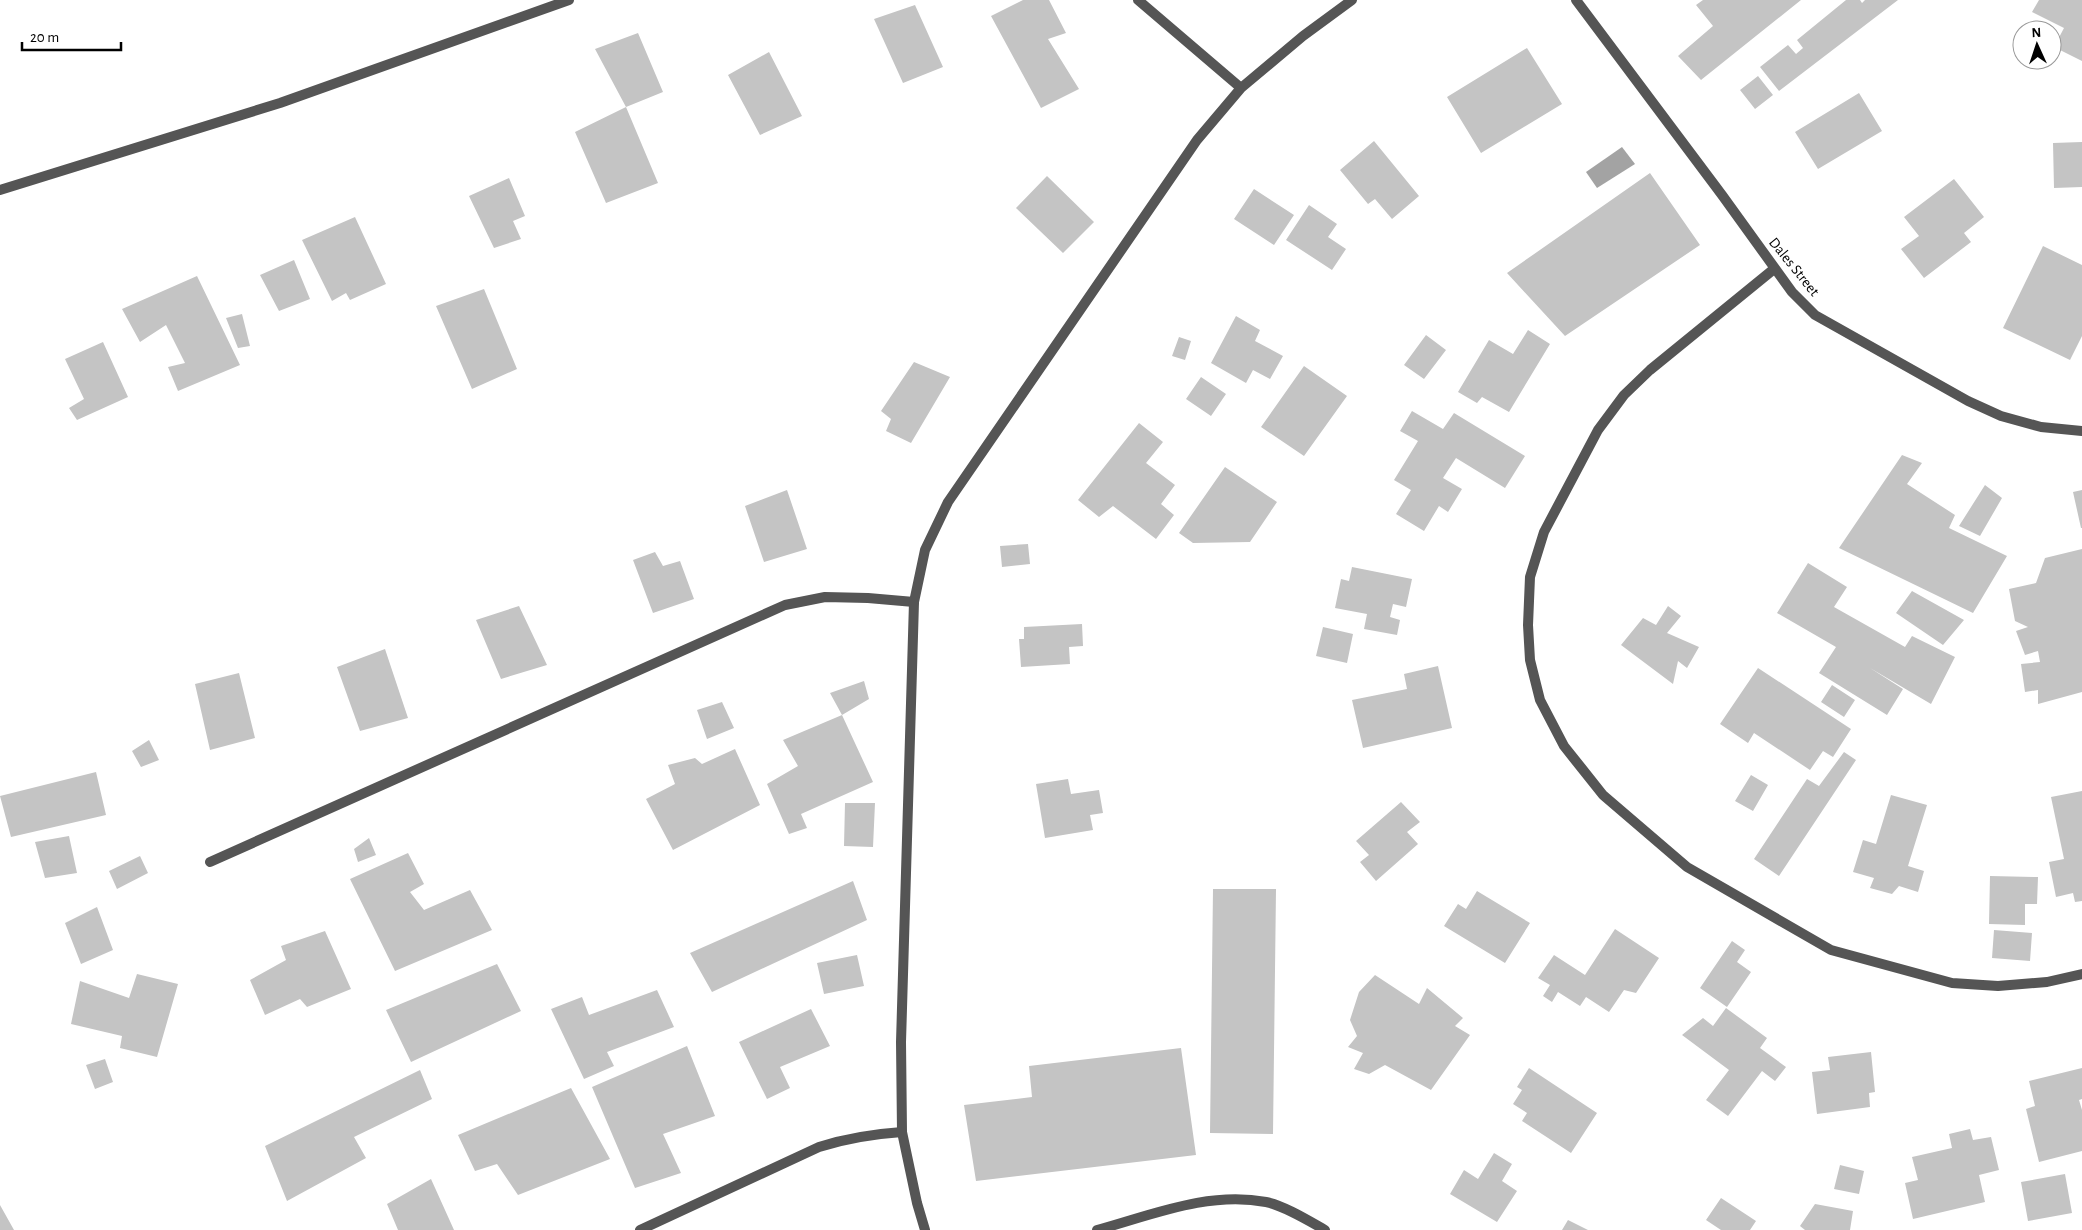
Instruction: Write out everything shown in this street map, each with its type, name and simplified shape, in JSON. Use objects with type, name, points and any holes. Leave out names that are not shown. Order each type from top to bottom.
[{"type":"street","points":[[0,190],[280,103],[570,0]]},
{"type":"street","points":[[1138,0],[1241,88]]},
{"type":"street","points":[[925,1230],[917,1203],[902,1132],[901,1042],[914,602],[925,550],[948,502],[1197,140],[1241,88],[1303,36],[1352,0]]},
{"type":"street","name":"Dales Street","points":[[1576,0],[1722,195],[1774,269],[1792,292],[1815,315],[1968,401],[2001,416],[2041,427],[2082,432]]},
{"type":"street","points":[[1774,269],[1650,370],[1624,394],[1598,430],[1544,532],[1530,577],[1528,626],[1530,660],[1540,700],[1564,746],[1603,795],[1686,867],[1831,950],[1952,983],[1998,986],[2046,982],[2082,974]]},
{"type":"street","points":[[210,862],[785,605],[825,597],[914,602]]},
{"type":"street","points":[[640,1230],[819,1147],[854,1137],[902,1132]]},
{"type":"street","points":[[1097,1230],[1197,1202],[1235,1199],[1268,1202],[1325,1230]]},
{"type":"shaded area","points":[[1622,147],[1635,164],[1597,188],[1586,172]]},
{"type":"building","points":[[1023,0],[1049,0],[1066,33],[1048,39],[1079,89],[1041,108],[991,16]]},
{"type":"building","points":[[1703,0],[1801,0],[1701,80],[1678,56],[1713,26],[1696,5]]},
{"type":"building","points":[[1846,0],[1860,0],[1862,3],[1865,0],[1898,0],[1779,91],[1760,67],[1788,45],[1796,54],[1803,48],[1797,40]]},
{"type":"building","points":[[2039,0],[2082,0],[2082,61],[2062,51],[2062,32],[2064,28],[2062,27],[2062,20],[2048,20],[2032,12]]},
{"type":"building","points":[[915,5],[943,67],[903,83],[874,19]]},
{"type":"building","points":[[638,33],[663,92],[626,107],[595,49]]},
{"type":"building","points":[[1527,48],[1562,104],[1481,153],[1447,97]]},
{"type":"building","points":[[769,52],[802,116],[760,135],[728,75]]},
{"type":"building","points":[[1758,76],[1773,95],[1755,109],[1740,90]]},
{"type":"building","points":[[1859,93],[1882,131],[1818,169],[1795,132]]},
{"type":"building","points":[[626,107],[658,183],[606,203],[575,132]]},
{"type":"building","points":[[1374,141],[1419,196],[1392,219],[1375,199],[1368,204],[1340,170]]},
{"type":"building","points":[[2082,142],[2082,187],[2054,188],[2053,143]]},
{"type":"building","points":[[1650,173],[1700,245],[1565,336],[1507,273]]},
{"type":"building","points":[[1047,176],[1094,222],[1063,253],[1016,208]]},
{"type":"building","points":[[509,178],[525,216],[513,221],[521,239],[494,248],[469,196]]},
{"type":"building","points":[[1954,179],[1984,217],[1964,233],[1971,242],[1924,278],[1901,249],[1919,236],[1904,217]]},
{"type":"building","points":[[1254,189],[1294,215],[1274,245],[1234,219]]},
{"type":"building","points":[[1309,205],[1337,224],[1328,237],[1346,249],[1332,270],[1286,240]]},
{"type":"building","points":[[355,217],[386,284],[350,300],[346,293],[332,301],[302,240]]},
{"type":"building","points":[[2043,246],[2082,265],[2082,336],[2070,360],[2003,328]]},
{"type":"building","points":[[294,260],[310,299],[279,311],[260,275]]},
{"type":"building","points":[[197,276],[240,365],[178,391],[168,367],[185,363],[166,325],[140,342],[122,309]]},
{"type":"building","points":[[484,289],[517,369],[472,389],[436,306]]},
{"type":"building","points":[[242,314],[250,346],[238,348],[226,318]]},
{"type":"building","points":[[1236,316],[1260,330],[1255,341],[1283,356],[1270,379],[1253,370],[1246,383],[1211,363]]},
{"type":"building","points":[[1528,330],[1550,344],[1509,412],[1482,397],[1477,403],[1458,392],[1489,340],[1513,354]]},
{"type":"building","points":[[1426,335],[1446,350],[1424,379],[1404,365]]},
{"type":"building","points":[[1179,337],[1191,341],[1185,360],[1172,356]]},
{"type":"building","points":[[103,342],[128,397],[77,420],[69,408],[84,399],[65,359]]},
{"type":"building","points":[[914,362],[950,377],[911,443],[886,431],[891,419],[881,411]]},
{"type":"building","points":[[1304,366],[1347,396],[1304,456],[1261,427]]},
{"type":"building","points":[[1201,377],[1226,394],[1211,416],[1186,399]]},
{"type":"building","points":[[1412,411],[1443,429],[1454,413],[1525,456],[1505,488],[1456,458],[1443,478],[1462,489],[1448,512],[1439,506],[1424,531],[1396,514],[1411,490],[1394,480],[1418,441],[1400,431]]},
{"type":"building","points":[[1139,423],[1163,442],[1146,463],[1175,485],[1161,504],[1174,515],[1156,539],[1113,506],[1099,517],[1078,500]]},
{"type":"building","points":[[1902,455],[1922,463],[1907,484],[1955,515],[1949,528],[2007,556],[1973,613],[1839,548]]},
{"type":"building","points":[[1225,467],[1277,502],[1250,542],[1193,543],[1179,533]]},
{"type":"building","points":[[1985,485],[2002,498],[1980,536],[1959,526]]},
{"type":"building","points":[[787,490],[807,549],[764,562],[745,506]]},
{"type":"building","points":[[2082,490],[2082,528],[2081,528],[2073,492]]},
{"type":"building","points":[[1028,544],[1030,564],[1002,567],[1000,546]]},
{"type":"building","points":[[2082,549],[2082,692],[2038,704],[2038,690],[2025,692],[2021,664],[2040,662],[2038,651],[2025,655],[2016,631],[2028,627],[2015,621],[2009,589],[2036,583],[2045,558]]},
{"type":"building","points":[[655,552],[663,566],[680,561],[694,599],[653,613],[633,560]]},
{"type":"building","points":[[1808,563],[1847,587],[1834,607],[1905,647],[1912,636],[1955,657],[1931,704],[1870,668],[1903,689],[1887,715],[1819,673],[1836,647],[1777,613]]},
{"type":"building","points":[[1352,567],[1412,579],[1406,607],[1393,604],[1390,617],[1400,620],[1397,635],[1364,629],[1367,614],[1335,608],[1341,579],[1349,581]]},
{"type":"building","points":[[1912,591],[1964,620],[1943,645],[1896,613]]},
{"type":"building","points":[[519,606],[547,665],[501,679],[476,620]]},
{"type":"building","points":[[1668,606],[1681,616],[1667,633],[1699,647],[1687,668],[1678,661],[1673,684],[1621,645],[1643,618],[1656,625]]},
{"type":"building","points":[[1082,624],[1083,646],[1069,647],[1070,664],[1021,667],[1019,639],[1024,639],[1024,627]]},
{"type":"building","points":[[1323,627],[1353,634],[1347,663],[1316,656]]},
{"type":"building","points":[[385,649],[408,718],[360,731],[337,667]]},
{"type":"building","points":[[1438,666],[1452,728],[1363,748],[1352,700],[1407,689],[1404,674]]},
{"type":"building","points":[[1758,668],[1851,729],[1833,757],[1823,751],[1810,770],[1754,733],[1748,743],[1720,724]]},
{"type":"building","points":[[239,673],[255,738],[210,750],[195,684]]},
{"type":"building","points":[[864,681],[869,699],[842,715],[830,693]]},
{"type":"building","points":[[1832,685],[1855,700],[1844,717],[1821,702]]},
{"type":"building","points":[[722,702],[734,728],[707,739],[697,710]]},
{"type":"building","points":[[842,715],[873,782],[801,814],[807,828],[789,834],[767,784],[798,766],[783,740]]},
{"type":"building","points":[[149,740],[159,760],[141,767],[132,751]]},
{"type":"building","points":[[735,749],[760,805],[673,850],[646,799],[675,784],[668,765],[695,758],[702,764]]},
{"type":"building","points":[[1844,752],[1856,760],[1779,876],[1754,859],[1807,779],[1819,786]]},
{"type":"building","points":[[96,772],[106,815],[11,837],[0,796]]},
{"type":"building","points":[[1751,775],[1768,785],[1753,811],[1735,801]]},
{"type":"building","points":[[1068,779],[1071,794],[1099,790],[1103,813],[1090,815],[1093,830],[1045,838],[1036,784]]},
{"type":"building","points":[[2082,791],[2082,901],[2075,902],[2073,893],[2056,897],[2049,862],[2064,859],[2051,797]]},
{"type":"building","points":[[1891,795],[1927,805],[1908,866],[1924,871],[1918,892],[1899,886],[1892,894],[1870,888],[1874,878],[1853,872],[1863,840],[1876,844]]},
{"type":"building","points":[[1401,802],[1420,822],[1407,832],[1418,844],[1376,881],[1360,862],[1369,855],[1356,841]]},
{"type":"building","points":[[845,803],[875,803],[873,847],[844,846]]},
{"type":"building","points":[[69,836],[77,873],[45,878],[35,842]]},
{"type":"building","points":[[369,838],[376,855],[358,862],[354,849]]},
{"type":"building","points":[[408,853],[424,884],[410,892],[424,910],[470,890],[492,930],[395,971],[350,879]]},
{"type":"building","points":[[140,856],[148,873],[117,889],[109,871]]},
{"type":"building","points":[[1990,876],[2038,877],[2037,904],[2025,904],[2025,925],[1989,924]]},
{"type":"building","points":[[853,881],[867,920],[712,992],[690,953]]},
{"type":"building","points":[[1213,889],[1276,889],[1273,1134],[1210,1133]]},
{"type":"building","points":[[1477,891],[1530,923],[1505,963],[1444,926],[1458,904],[1466,909]]},
{"type":"building","points":[[97,907],[113,950],[81,964],[65,923]]},
{"type":"building","points":[[1615,929],[1659,958],[1636,993],[1624,990],[1609,1012],[1586,997],[1580,1006],[1558,992],[1552,1002],[1543,996],[1550,985],[1538,978],[1554,955],[1585,975]]},
{"type":"building","points":[[1994,930],[2032,933],[2030,961],[1992,958]]},
{"type":"building","points":[[325,931],[351,989],[307,1007],[300,999],[265,1015],[250,980],[286,960],[281,946]]},
{"type":"building","points":[[1732,941],[1745,950],[1737,962],[1751,972],[1727,1007],[1700,988]]},
{"type":"building","points":[[857,955],[864,986],[824,994],[817,963]]},
{"type":"building","points":[[497,964],[521,1011],[411,1062],[386,1010]]},
{"type":"building","points":[[137,974],[178,984],[157,1057],[120,1048],[122,1036],[71,1024],[80,981],[129,998]]},
{"type":"building","points":[[1375,975],[1419,1004],[1427,988],[1463,1018],[1455,1026],[1470,1035],[1431,1090],[1385,1065],[1369,1074],[1354,1069],[1363,1053],[1348,1047],[1357,1036],[1350,1020],[1359,992]]},
{"type":"building","points":[[657,990],[674,1027],[607,1052],[614,1066],[584,1079],[551,1009],[582,997],[589,1015]]},
{"type":"building","points":[[1726,1008],[1767,1038],[1760,1048],[1786,1067],[1775,1081],[1762,1071],[1728,1116],[1706,1100],[1729,1070],[1682,1035],[1703,1018],[1713,1026]]},
{"type":"building","points":[[811,1009],[830,1046],[780,1067],[790,1088],[767,1099],[739,1042]]},
{"type":"building","points":[[687,1046],[715,1116],[663,1134],[681,1173],[635,1188],[592,1087]]},
{"type":"building","points":[[1181,1048],[1196,1155],[976,1181],[964,1105],[1032,1097],[1029,1066]]},
{"type":"building","points":[[1871,1052],[1875,1092],[1869,1093],[1870,1107],[1817,1114],[1812,1072],[1830,1070],[1828,1057]]},
{"type":"building","points":[[105,1059],[113,1082],[95,1089],[86,1065]]},
{"type":"building","points":[[1529,1068],[1597,1113],[1571,1153],[1522,1121],[1527,1113],[1513,1104],[1522,1090],[1517,1087]]},
{"type":"building","points":[[2082,1068],[2082,1099],[2079,1100],[2082,1110],[2082,1151],[2039,1162],[2026,1109],[2035,1106],[2029,1081]]},
{"type":"building","points":[[420,1070],[432,1099],[354,1137],[366,1158],[287,1201],[265,1146]]},
{"type":"building","points":[[571,1088],[610,1159],[518,1195],[497,1164],[475,1171],[458,1135]]},
{"type":"building","points":[[1970,1129],[1973,1140],[1991,1137],[1999,1170],[1979,1175],[1985,1202],[1913,1219],[1905,1183],[1918,1180],[1912,1157],[1952,1148],[1949,1134]]},
{"type":"building","points":[[1494,1153],[1512,1164],[1502,1181],[1517,1191],[1497,1222],[1450,1194],[1464,1170],[1478,1179]]},
{"type":"building","points":[[1840,1165],[1864,1171],[1859,1194],[1834,1189]]},
{"type":"building","points":[[2065,1174],[2072,1213],[2028,1221],[2021,1182]]},
{"type":"building","points":[[431,1179],[454,1230],[398,1230],[387,1204]]},
{"type":"building","points":[[1721,1198],[1756,1221],[1750,1230],[1721,1230],[1706,1220]]},
{"type":"building","points":[[1815,1204],[1853,1211],[1850,1230],[1805,1230],[1800,1226]]},
{"type":"building","points":[[0,1205],[14,1230],[0,1230]]},
{"type":"building","points":[[1568,1220],[1588,1230],[1562,1230]]}]
